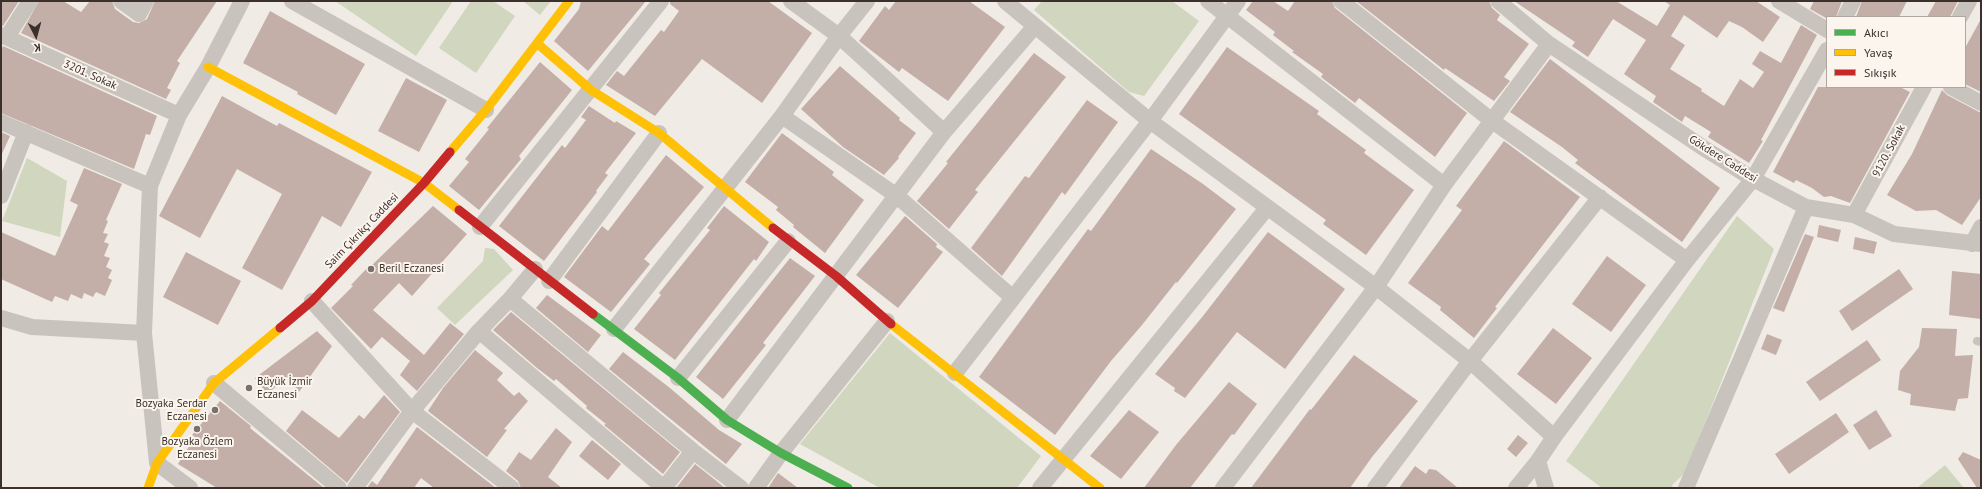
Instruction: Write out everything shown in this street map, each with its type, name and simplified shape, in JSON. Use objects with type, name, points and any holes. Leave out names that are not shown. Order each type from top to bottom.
[{"type":"street","points":[[4,36],[30,1]]},
{"type":"street","points":[[121,1],[139,14],[146,1]]},
{"type":"street","points":[[157,488],[144,333],[150,186],[178,115],[208,66],[242,1]]},
{"type":"street","points":[[292,1],[486,110]]},
{"type":"street","name":"Saim Çıkrıkçı Caddesi","points":[[148,488],[156,463],[214,382],[312,301],[424,183],[486,110],[538,44],[569,1]]},
{"type":"street","points":[[480,228],[661,1]]},
{"type":"street","points":[[791,1],[839,36],[944,132]]},
{"type":"street","points":[[614,329],[782,116],[839,36],[867,1]]},
{"type":"street","points":[[1005,1],[1150,121],[1266,208],[1376,287],[1470,361],[1554,437]]},
{"type":"street","points":[[1208,1],[1444,185]]},
{"type":"street","points":[[955,373],[1150,121],[1238,1]]},
{"type":"street","points":[[1341,1],[1491,120],[1687,260]]},
{"type":"street","name":"Gökdere Caddesi","points":[[1498,1],[1549,44],[1753,179],[1806,207],[1854,216],[1894,234],[1976,244]]},
{"type":"street","points":[[1779,1],[1826,29]]},
{"type":"street","points":[[1846,16],[1853,1]]},
{"type":"street","points":[[1961,16],[1969,1]]},
{"type":"street","points":[[727,420],[944,132],[1036,26]]},
{"type":"street","name":"3201. Sokak","points":[[4,36],[178,115]]},
{"type":"street","points":[[538,44],[591,90],[659,133],[723,189],[788,241],[836,276],[887,321],[1100,488]]},
{"type":"street","points":[[1223,488],[1376,287],[1444,185],[1549,44]]},
{"type":"street","points":[[1516,488],[1538,461],[1554,437],[1687,260],[1753,179],[1826,52]]},
{"type":"street","points":[[208,66],[424,183],[549,281],[678,378],[727,420],[781,453],[848,488]]},
{"type":"street","name":"9120. Sokak","points":[[1854,216],[1923,88]]},
{"type":"street","points":[[1953,88],[1981,103]]},
{"type":"street","points":[[782,116],[897,196],[1013,298]]},
{"type":"street","points":[[1,122],[150,186]]},
{"type":"street","points":[[1,196],[26,132]]},
{"type":"street","points":[[549,281],[659,133]]},
{"type":"street","points":[[1375,488],[1470,361],[1600,197]]},
{"type":"street","points":[[1686,488],[1806,207]]},
{"type":"street","points":[[1040,488],[1266,208]]},
{"type":"street","points":[[1976,244],[1981,227]]},
{"type":"street","points":[[678,378],[788,241]]},
{"type":"street","points":[[354,488],[412,411],[479,331],[510,299],[534,269]]},
{"type":"street","points":[[510,299],[693,451],[741,488]]},
{"type":"street","points":[[312,301],[412,411],[512,488]]},
{"type":"street","points":[[1,318],[32,327],[144,333]]},
{"type":"street","points":[[756,488],[781,453],[887,321]]},
{"type":"street","points":[[479,331],[664,488],[693,451]]},
{"type":"street","points":[[214,382],[340,488]]},
{"type":"street","points":[[1538,461],[1546,488]]},
{"type":"street","points":[[156,463],[190,488]]},
{"type":"green space","points":[[335,1],[453,1],[416,56]]},
{"type":"green space","points":[[471,1],[493,1],[515,16],[476,73],[439,48]]},
{"type":"green space","points":[[523,1],[551,1],[540,15]]},
{"type":"green space","points":[[1042,1],[1172,1],[1199,21],[1144,96],[1129,92],[1034,10]]},
{"type":"green space","points":[[27,158],[67,181],[60,237],[2,221]]},
{"type":"green space","points":[[1737,216],[1774,249],[1685,473],[1672,485],[1673,488],[1602,488],[1566,461]]},
{"type":"green space","points":[[485,248],[494,249],[513,270],[455,325],[437,308],[483,261]]},
{"type":"green space","points":[[890,333],[1041,456],[1017,488],[880,488],[800,444]]},
{"type":"green space","points":[[1945,465],[1964,488],[1917,488]]},
{"type":"building","points":[[1,1],[19,1],[3,26],[1,26]]},
{"type":"building","points":[[39,1],[63,1],[81,12],[90,1],[112,1],[115,9],[133,22],[139,23],[147,19],[155,1],[217,1],[177,61],[180,63],[167,88],[171,90],[166,99],[21,33]]},
{"type":"building","points":[[581,1],[646,1],[588,71],[554,41],[579,9]]},
{"type":"building","points":[[670,1],[768,1],[812,33],[762,103],[702,59],[655,116],[606,85],[617,71],[624,76],[661,30],[664,32],[679,11],[670,4]]},
{"type":"building","points":[[896,1],[969,1],[1005,27],[948,101],[902,68],[899,72],[859,41],[885,6],[889,10]]},
{"type":"building","points":[[1253,1],[1273,1],[1288,11],[1295,1],[1332,1],[1335,8],[1467,113],[1435,157],[1359,98],[1355,103],[1321,77],[1323,74],[1292,52],[1294,51],[1273,35],[1275,32],[1246,10]]},
{"type":"building","points":[[1356,1],[1489,1],[1492,8],[1500,15],[1497,20],[1529,44],[1504,77],[1510,81],[1494,101],[1445,68],[1444,70]]},
{"type":"building","points":[[1514,1],[1616,1],[1657,26],[1670,5],[1664,1],[1756,1],[1780,17],[1763,42],[1742,27],[1729,21],[1717,38],[1684,15],[1671,36],[1685,45],[1670,69],[1702,89],[1701,91],[1724,106],[1740,79],[1753,88],[1764,72],[1752,64],[1760,51],[1781,63],[1801,25],[1817,35],[1761,140],[1763,141],[1749,163],[1708,137],[1711,132],[1685,116],[1682,122],[1653,102],[1656,96],[1624,74],[1646,40],[1613,19],[1588,57],[1572,46],[1575,42]]},
{"type":"building","points":[[1814,1],[1842,1],[1836,16],[1826,16],[1826,18],[1810,9]]},
{"type":"building","points":[[1862,1],[1907,1],[1900,16],[1856,16]]},
{"type":"building","points":[[1936,1],[1958,1],[1950,16],[1928,16]]},
{"type":"building","points":[[270,11],[365,64],[336,115],[297,94],[298,92],[243,63]]},
{"type":"building","points":[[1981,19],[1981,92],[1966,84],[1966,46]]},
{"type":"building","points":[[3,46],[157,116],[150,135],[146,134],[134,169],[1,113],[1,50]]},
{"type":"building","points":[[1227,47],[1319,111],[1317,114],[1366,150],[1364,153],[1414,190],[1366,255],[1323,224],[1326,220],[1179,114]]},
{"type":"building","points":[[1034,53],[1066,77],[975,190],[978,192],[949,229],[917,201],[948,163],[946,162]]},
{"type":"building","points":[[1550,59],[1720,188],[1682,242],[1575,163],[1578,160],[1562,147],[1510,112]]},
{"type":"building","points":[[540,62],[572,90],[519,156],[521,159],[479,210],[449,186],[469,162],[465,159],[489,129],[487,128]]},
{"type":"building","points":[[840,66],[900,118],[899,120],[916,133],[898,157],[899,158],[884,175],[843,147],[801,109]]},
{"type":"building","points":[[406,78],[447,100],[419,152],[378,131]]},
{"type":"building","points":[[1818,87],[1902,88],[1910,92],[1850,203],[1831,196],[1824,197],[1812,188],[1796,180],[1794,183],[1773,172]]},
{"type":"building","points":[[1942,90],[1947,95],[1981,113],[1981,197],[1962,225],[1936,210],[1916,211],[1887,195],[1912,154]]},
{"type":"building","points":[[222,96],[277,126],[279,123],[372,172],[341,227],[322,216],[282,290],[242,268],[282,194],[237,169],[200,238],[159,216]]},
{"type":"building","points":[[1087,100],[1118,122],[1065,195],[1062,192],[1002,276],[971,248],[1025,176],[1029,178]]},
{"type":"building","points":[[589,106],[615,123],[616,121],[636,133],[605,173],[608,175],[596,191],[597,192],[544,261],[499,226],[562,145],[565,148],[586,120],[581,117]]},
{"type":"building","points":[[1,132],[10,136],[1,156]]},
{"type":"building","points":[[782,133],[834,172],[832,175],[864,200],[825,253],[793,227],[794,225],[776,210],[778,207],[745,182]]},
{"type":"building","points":[[1504,141],[1580,197],[1495,307],[1497,308],[1474,338],[1440,310],[1441,307],[1408,283],[1462,210],[1456,206]]},
{"type":"building","points":[[1151,149],[1203,184],[1236,209],[1177,283],[1176,282],[1111,361],[1055,435],[979,377],[1088,229],[1091,231]]},
{"type":"building","points":[[666,155],[704,187],[644,259],[650,264],[611,312],[564,277],[602,226],[608,231]]},
{"type":"building","points":[[84,168],[122,184],[106,220],[108,221],[103,233],[108,234],[104,242],[109,244],[104,256],[110,258],[106,267],[112,270],[108,278],[112,280],[105,296],[96,292],[93,297],[84,293],[82,299],[71,294],[68,301],[55,296],[52,302],[1,279],[1,232],[55,256],[78,205],[70,201]]},
{"type":"building","points":[[433,206],[467,234],[412,296],[399,283],[373,310],[424,355],[450,323],[464,334],[417,391],[400,375],[410,361],[382,337],[371,349],[331,308],[353,286],[351,285],[370,265],[371,266]]},
{"type":"building","points":[[724,206],[769,242],[756,261],[754,259],[675,360],[634,329],[661,295],[659,293],[710,230],[707,228]]},
{"type":"building","points":[[905,216],[937,244],[936,247],[943,252],[898,308],[856,275]]},
{"type":"building","points":[[1819,225],[1841,230],[1838,242],[1817,237]]},
{"type":"building","points":[[1268,232],[1345,289],[1285,369],[1237,332],[1185,398],[1174,391],[1175,388],[1155,374],[1203,316]]},
{"type":"building","points":[[1805,234],[1814,237],[1784,312],[1773,308]]},
{"type":"building","points":[[1855,237],[1877,242],[1874,254],[1853,249]]},
{"type":"building","points":[[186,252],[241,281],[218,325],[163,297]]},
{"type":"building","points":[[1607,256],[1646,285],[1611,332],[1572,304]]},
{"type":"building","points":[[790,258],[815,276],[763,343],[766,345],[723,399],[696,377]]},
{"type":"building","points":[[1899,269],[1913,289],[1852,331],[1839,311]]},
{"type":"building","points":[[1952,271],[1981,274],[1981,319],[1949,315]]},
{"type":"building","points":[[547,295],[601,335],[588,352],[536,308]]},
{"type":"building","points":[[511,312],[680,452],[663,474],[604,425],[606,424],[586,408],[587,406],[556,379],[554,381],[537,368],[493,330]]},
{"type":"building","points":[[1553,328],[1592,358],[1556,404],[1517,374]]},
{"type":"building","points":[[1922,328],[1957,329],[1955,356],[1973,355],[1968,398],[1958,399],[1955,411],[1910,405],[1911,394],[1898,390],[1900,371],[1919,347]]},
{"type":"building","points":[[317,331],[332,346],[299,392],[288,377],[267,394],[255,378]]},
{"type":"building","points":[[1767,334],[1782,340],[1776,355],[1761,349]]},
{"type":"building","points":[[1867,340],[1881,360],[1820,401],[1806,382]]},
{"type":"building","points":[[475,350],[503,373],[497,380],[514,396],[519,392],[528,401],[504,429],[507,430],[487,457],[428,411],[443,388]]},
{"type":"building","points":[[623,352],[670,388],[719,430],[742,444],[726,464],[609,369]]},
{"type":"building","points":[[1354,355],[1418,401],[1372,457],[1350,488],[1251,488],[1310,409],[1311,410]]},
{"type":"building","points":[[1229,382],[1257,404],[1234,435],[1232,434],[1190,488],[1144,488],[1176,445]]},
{"type":"building","points":[[384,395],[400,412],[347,483],[286,431],[302,410],[339,438],[359,415],[364,419]]},
{"type":"building","points":[[220,401],[251,426],[250,428],[324,488],[217,488],[178,464],[195,437],[192,435]]},
{"type":"building","points":[[1129,410],[1159,432],[1121,479],[1090,456]]},
{"type":"building","points":[[1876,410],[1892,436],[1869,450],[1853,425]]},
{"type":"building","points":[[1836,413],[1849,432],[1789,474],[1775,454]]},
{"type":"building","points":[[417,427],[496,488],[434,488],[421,478],[414,488],[367,488],[372,481],[377,485]]},
{"type":"building","points":[[556,428],[572,442],[548,477],[562,488],[521,488],[518,481],[506,471],[519,452],[531,460]]},
{"type":"building","points":[[1518,435],[1528,443],[1516,457],[1507,449]]},
{"type":"building","points":[[592,440],[621,464],[608,480],[579,456]]},
{"type":"building","points":[[1963,452],[1981,460],[1981,488],[1977,488],[1958,459]]},
{"type":"building","points":[[695,464],[725,488],[677,487]]},
{"type":"building","points":[[1415,466],[1426,474],[1429,469],[1436,470],[1458,488],[1399,488]]},
{"type":"building","points":[[778,473],[798,488],[768,488]]},
{"type":"traffic: fast","points":[[593,314],[678,378],[727,420],[781,453],[848,488]]},
{"type":"traffic: slow","points":[[450,152],[486,110],[569,1]]},
{"type":"traffic: slow","points":[[538,44],[591,90],[659,133],[773,228]]},
{"type":"traffic: slow","points":[[208,67],[424,183],[459,210]]},
{"type":"traffic: slow","points":[[891,324],[1100,488]]},
{"type":"traffic: slow","points":[[148,488],[157,463],[214,383],[280,328]]},
{"type":"traffic: jam","points":[[280,328],[312,301],[424,183],[450,152]]},
{"type":"traffic: jam","points":[[459,210],[593,314]]},
{"type":"traffic: jam","points":[[773,228],[836,276],[891,324]]},
{"type":"place","name":"Beril Eczanesi","points":[[371,269]]},
{"type":"place","name":"Büyük İzmir Eczanesi","points":[[249,388]]},
{"type":"place","name":"Bozyaka Serdar Eczanesi","points":[[215,410]]},
{"type":"place","name":"Bozyaka Özlem Eczanesi","points":[[197,429]]}]
